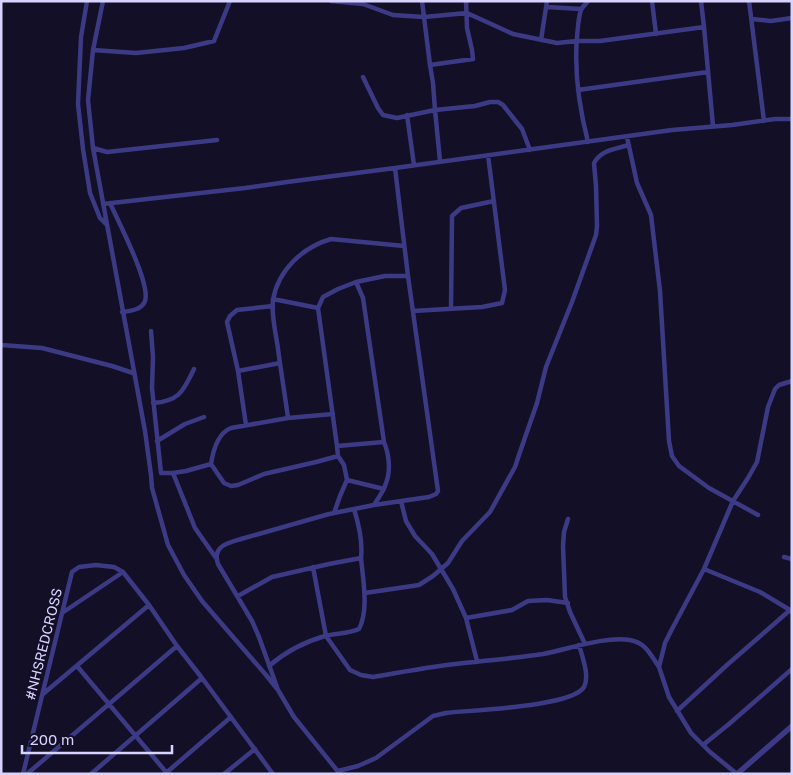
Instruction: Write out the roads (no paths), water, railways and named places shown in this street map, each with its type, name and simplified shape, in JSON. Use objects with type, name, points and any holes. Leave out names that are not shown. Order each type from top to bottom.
[{"type":"street","points":[[87,1],[81,38],[78,104],[90,194],[100,218],[107,225]]},
{"type":"street","points":[[103,1],[92,50],[88,100],[93,148],[145,431],[152,475],[152,488],[168,545],[184,575],[202,602],[266,675],[278,690],[294,717],[339,772],[376,758],[433,716],[446,712],[533,705],[577,694],[583,688],[586,681],[579,645]]},
{"type":"street","points":[[92,50],[136,53],[184,48],[214,41],[230,1]]},
{"type":"street","points":[[331,1],[363,4],[393,15],[424,17],[467,13],[513,34],[557,44],[577,41],[600,41],[704,27]]},
{"type":"street","points":[[422,1],[433,82],[440,161]]},
{"type":"street","points":[[430,65],[473,59],[467,28],[466,1]]},
{"type":"street","points":[[588,1],[581,9],[576,64],[582,117],[588,142]]},
{"type":"street","points":[[652,1],[656,34]]},
{"type":"street","points":[[701,1],[713,126]]},
{"type":"street","points":[[749,1],[764,121]]},
{"type":"street","points":[[540,40],[547,4],[581,9]]},
{"type":"street","points":[[752,19],[790,19],[792,25]]},
{"type":"street","points":[[578,90],[708,72]]},
{"type":"street","points":[[363,77],[383,115],[397,118],[435,110],[498,102],[503,105],[522,129],[530,150]]},
{"type":"street","points":[[407,116],[414,165]]},
{"type":"street","points":[[103,204],[245,188],[713,126],[792,119]]},
{"type":"street","points":[[627,137],[637,183],[651,215],[660,291],[669,441],[672,456],[679,466],[709,488],[758,515]]},
{"type":"street","points":[[93,148],[107,152],[217,140]]},
{"type":"street","points":[[365,594],[419,585],[448,563],[462,541],[490,512],[515,467],[537,403],[546,367],[596,235],[597,195],[594,163],[597,158],[608,150],[629,145]]},
{"type":"street","points":[[413,311],[482,308],[502,303],[504,290],[488,155]]},
{"type":"street","points":[[216,558],[220,548],[234,541],[334,513],[429,497],[438,491],[395,168]]},
{"type":"street","points":[[451,309],[452,216],[461,208],[494,201]]},
{"type":"street","points":[[110,204],[142,276],[146,300],[142,307],[122,312]]},
{"type":"street","points":[[288,418],[273,306],[278,282],[292,262],[309,248],[331,239],[404,246]]},
{"type":"street","points":[[334,513],[347,480],[344,465],[338,456],[336,446],[318,308],[323,297],[356,282],[385,276],[408,276]]},
{"type":"street","points":[[356,282],[363,298],[384,442],[387,449],[388,476],[384,489],[374,505]]},
{"type":"street","points":[[273,299],[318,308]]},
{"type":"street","points":[[246,425],[238,371],[227,322],[230,316],[237,310],[273,306]]},
{"type":"street","points":[[151,331],[153,403],[161,473]]},
{"type":"street","points":[[1,345],[42,348],[133,373]]},
{"type":"street","points":[[238,371],[280,364]]},
{"type":"street","points":[[153,403],[166,402],[178,396],[185,389],[194,369]]},
{"type":"street","points":[[659,667],[672,629],[704,569],[733,501],[757,462],[768,407],[775,389],[779,385],[792,381]]},
{"type":"street","points":[[333,414],[288,418],[225,430],[214,449],[211,464],[224,483],[231,486],[264,474],[338,456]]},
{"type":"street","points":[[157,441],[185,424],[204,417]]},
{"type":"street","points":[[336,446],[384,442]]},
{"type":"street","points":[[152,475],[186,471],[211,464]]},
{"type":"street","points":[[173,473],[195,528],[216,558],[252,621],[278,690]]},
{"type":"street","points":[[347,480],[384,489]]},
{"type":"street","points":[[401,501],[406,521],[415,536],[432,554],[453,589],[466,618],[477,661]]},
{"type":"street","points":[[269,666],[294,648],[326,636],[350,633],[359,629],[362,623],[365,594],[360,530],[354,509]]},
{"type":"street","points":[[568,519],[564,532],[563,546],[565,597],[586,644]]},
{"type":"street","points":[[784,557],[792,559]]},
{"type":"street","points":[[238,596],[272,577],[361,558]]},
{"type":"street","name":"#NHSREDCROSS","points":[[23,774],[72,572],[79,567],[96,565],[114,567],[123,572]]},
{"type":"street","points":[[314,567],[326,636],[350,670],[361,676],[373,677],[462,663],[544,654],[614,639],[630,640],[643,644],[659,667],[669,697],[691,733],[737,774],[792,726]]},
{"type":"street","points":[[677,711],[727,665],[791,611],[760,592],[704,569]]},
{"type":"street","points":[[62,613],[123,572],[150,605],[177,646],[272,774]]},
{"type":"street","points":[[466,618],[512,610],[528,601],[547,600],[568,603]]},
{"type":"street","points":[[42,694],[150,605]]},
{"type":"street","points":[[27,774],[177,646]]},
{"type":"street","points":[[77,666],[136,735],[165,773],[231,717]]},
{"type":"street","points":[[703,745],[792,669]]},
{"type":"street","points":[[91,774],[202,678]]},
{"type":"street","points":[[224,774],[255,749]]}]
